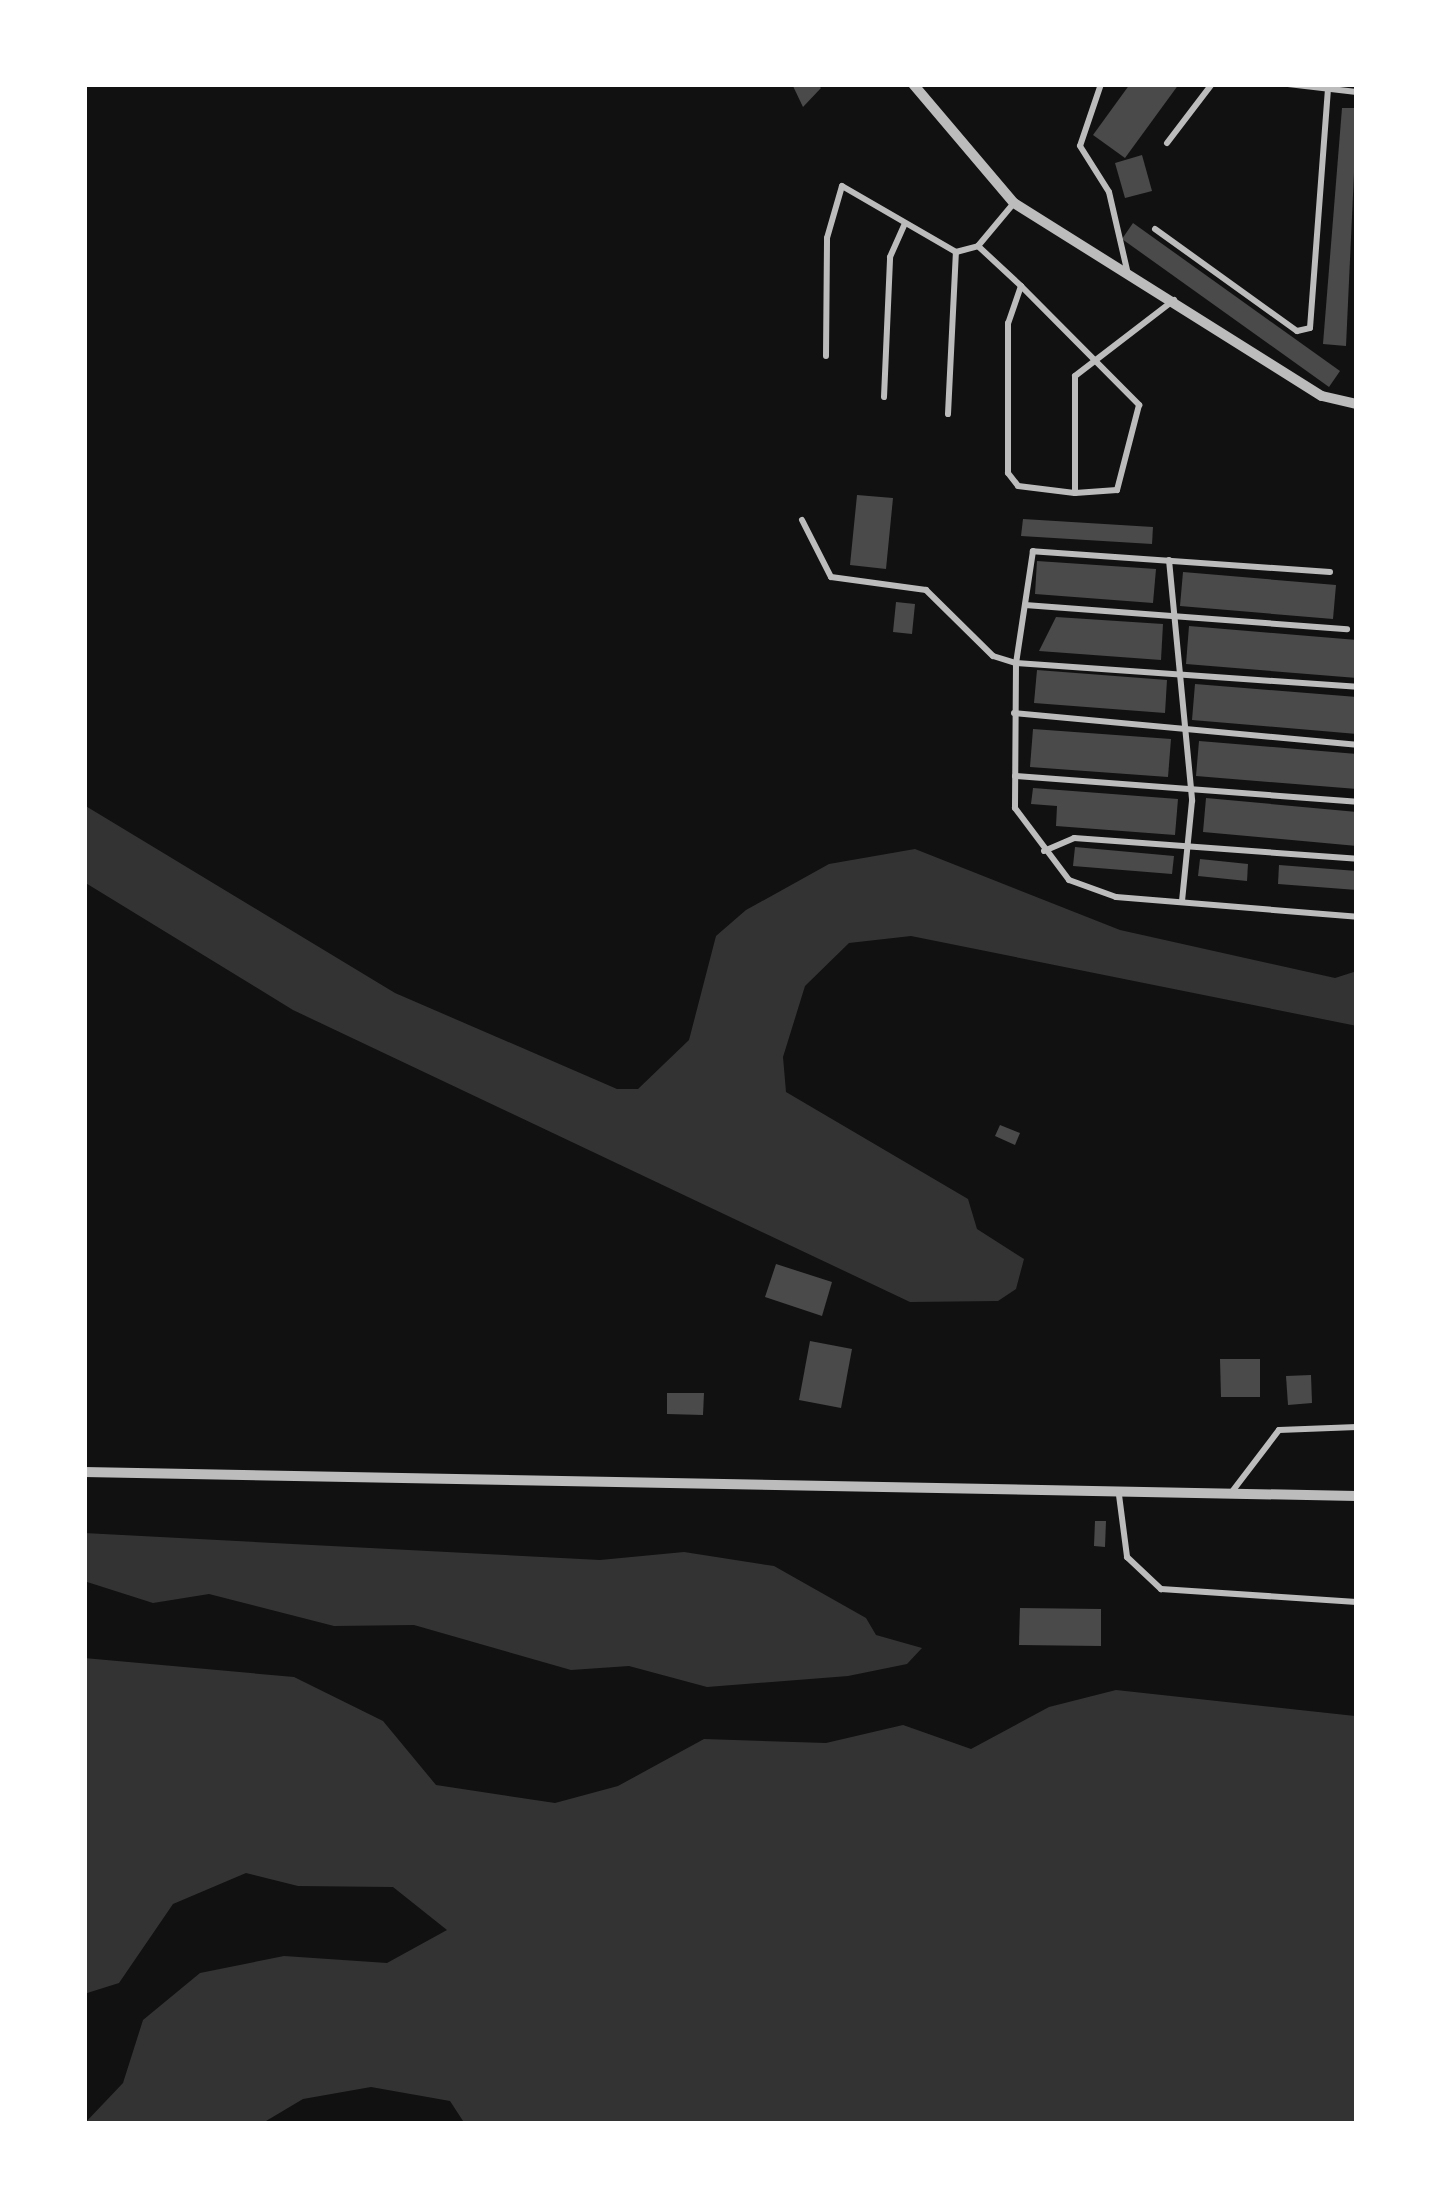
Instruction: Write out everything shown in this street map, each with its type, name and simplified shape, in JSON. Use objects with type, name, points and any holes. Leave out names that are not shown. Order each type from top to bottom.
[{"type":"street","points":[[913,84],[1014,203],[1174,299],[1322,396],[1357,404]]},
{"type":"street","points":[[84,1472],[1357,1496]]},
{"type":"lane","points":[[1101,84],[1080,146],[1109,192],[1128,273]]},
{"type":"lane","points":[[1167,143],[1211,84]]},
{"type":"lane","points":[[1288,84],[1357,92]]},
{"type":"lane","points":[[1155,229],[1297,332],[1310,328],[1328,90]]},
{"type":"lane","points":[[826,356],[827,238],[842,186],[871,194],[904,224],[956,252],[978,246],[1014,203]]},
{"type":"lane","points":[[884,398],[889,269],[904,224]]},
{"type":"lane","points":[[978,246],[1021,286],[1101,361],[1136,396],[1137,428],[1117,490],[1075,493],[1010,482],[1008,322],[1021,286]]},
{"type":"lane","points":[[948,413],[956,252]]},
{"type":"lane","points":[[1075,493],[1071,387],[1174,299]]},
{"type":"lane","points":[[802,520],[831,577],[926,590],[993,656],[1016,663],[1357,687]]},
{"type":"lane","points":[[1330,572],[1034,551],[1016,663],[1018,820],[1082,888],[1357,917]]},
{"type":"lane","points":[[1169,560],[1187,789],[1182,902]]},
{"type":"lane","points":[[1025,605],[1347,629]]},
{"type":"lane","points":[[1014,713],[1357,745]]},
{"type":"lane","points":[[1015,776],[1357,802]]},
{"type":"lane","points":[[1044,851],[1073,838],[1357,859]]},
{"type":"lane","points":[[1229,1496],[1279,1430],[1357,1427]]},
{"type":"lane","points":[[1119,1495],[1126,1557],[1161,1589],[1357,1602]]},
{"type":"shaded area","points":[[84,805],[395,993],[617,1089],[638,1089],[689,1040],[716,936],[746,910],[829,864],[915,849],[1120,930],[1335,978],[1357,971],[1357,1026],[911,936],[849,943],[805,986],[783,1057],[786,1092],[968,1199],[977,1229],[1024,1259],[1016,1289],[998,1301],[910,1302],[293,1010],[84,882]]},
{"type":"shaded area","points":[[84,1533],[600,1560],[684,1552],[774,1566],[866,1618],[876,1635],[922,1648],[907,1664],[848,1676],[707,1687],[629,1666],[571,1670],[414,1625],[334,1626],[209,1594],[153,1603],[84,1581]]},
{"type":"shaded area","points":[[84,1658],[294,1677],[383,1721],[436,1785],[555,1803],[618,1786],[704,1739],[826,1743],[903,1725],[971,1749],[1049,1707],[1116,1690],[1355,1716],[1357,2124],[465,2124],[450,2101],[371,2087],[303,2099],[261,2124],[84,2124],[123,2083],[143,2020],[200,1973],[284,1956],[387,1963],[447,1930],[393,1887],[298,1886],[246,1873],[173,1904],[119,1983],[84,1994]]},
{"type":"building","points":[[792,84],[817,84],[821,88],[803,107]]},
{"type":"building","points":[[1130,84],[1179,84],[1125,158],[1093,135]]},
{"type":"building","points":[[1342,108],[1357,108],[1346,346],[1323,344]]},
{"type":"building","points":[[1142,155],[1152,191],[1125,198],[1115,163]]},
{"type":"building","points":[[1133,223],[1340,371],[1329,387],[1122,239]]},
{"type":"building","points":[[857,495],[893,498],[886,569],[850,565]]},
{"type":"building","points":[[1023,519],[1153,527],[1152,544],[1021,536]]},
{"type":"building","points":[[1037,561],[1156,569],[1153,603],[1035,594]]},
{"type":"building","points":[[1183,572],[1336,585],[1333,619],[1180,606]]},
{"type":"building","points":[[896,602],[915,604],[912,634],[893,632]]},
{"type":"building","points":[[1056,617],[1163,624],[1161,660],[1039,651]]},
{"type":"building","points":[[1189,626],[1357,640],[1357,678],[1186,664]]},
{"type":"building","points":[[1037,670],[1167,680],[1165,713],[1034,703]]},
{"type":"building","points":[[1195,684],[1357,697],[1357,734],[1192,720]]},
{"type":"building","points":[[1033,729],[1171,739],[1168,777],[1030,767]]},
{"type":"building","points":[[1199,741],[1357,754],[1357,789],[1196,776]]},
{"type":"building","points":[[1033,788],[1178,799],[1175,835],[1056,826],[1057,806],[1031,804]]},
{"type":"building","points":[[1206,798],[1357,812],[1357,846],[1203,832]]},
{"type":"building","points":[[1075,847],[1174,856],[1172,874],[1073,866]]},
{"type":"building","points":[[1200,859],[1248,864],[1247,881],[1198,876]]},
{"type":"building","points":[[1279,865],[1357,871],[1357,890],[1278,884]]},
{"type":"building","points":[[1000,1125],[1020,1133],[1015,1145],[995,1136]]},
{"type":"building","points":[[776,1264],[832,1282],[822,1316],[765,1297]]},
{"type":"building","points":[[810,1341],[852,1349],[841,1408],[799,1400]]},
{"type":"building","points":[[1220,1359],[1260,1359],[1260,1397],[1221,1397]]},
{"type":"building","points":[[1311,1375],[1312,1403],[1288,1405],[1286,1376]]},
{"type":"building","points":[[667,1393],[704,1393],[703,1415],[667,1414]]},
{"type":"building","points":[[1095,1521],[1106,1521],[1105,1547],[1094,1546]]},
{"type":"building","points":[[1020,1608],[1101,1609],[1101,1646],[1019,1645]]}]
